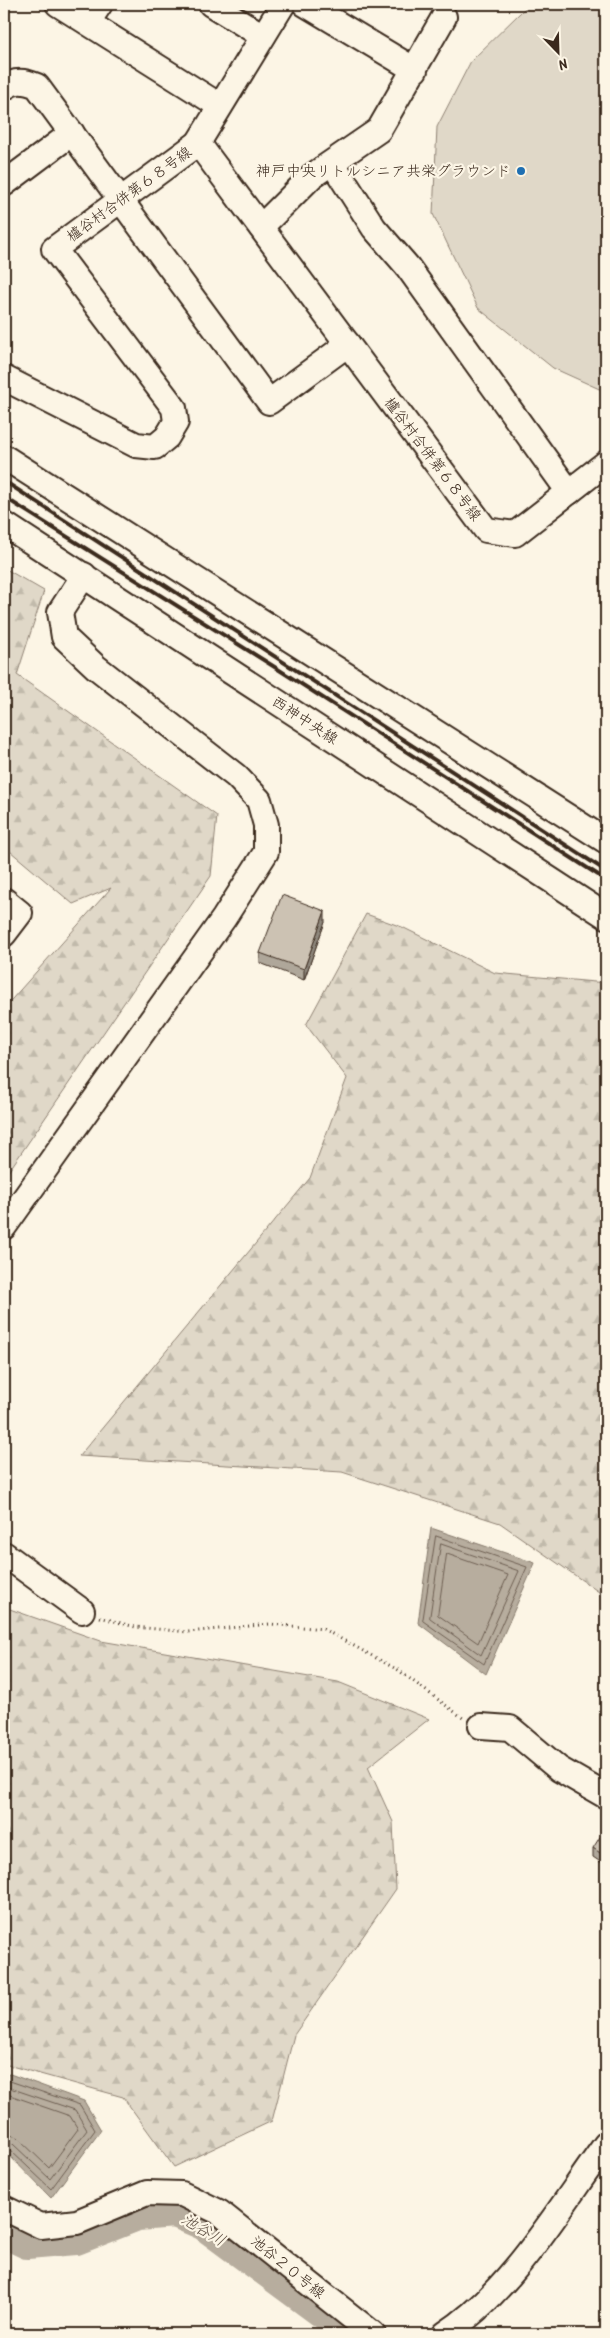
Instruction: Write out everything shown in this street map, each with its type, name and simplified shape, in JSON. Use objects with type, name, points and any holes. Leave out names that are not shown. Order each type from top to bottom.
[{"type":"street","points":[[58,4],[94,13],[220,106]]},
{"type":"street","points":[[211,4],[263,36]]},
{"type":"street","points":[[198,143],[283,4]]},
{"type":"street","points":[[305,4],[415,70]]},
{"type":"street","points":[[261,227],[312,176],[333,164],[379,130],[444,18]]},
{"type":"street","points":[[4,88],[11,83],[25,81],[37,86],[269,402],[348,344]]},
{"type":"street","points":[[4,184],[72,133]]},
{"type":"street","name":"櫨谷村合併第６８号線","points":[[4,378],[136,445],[154,447],[167,437],[176,422],[174,408],[54,249],[198,143],[486,530],[515,534],[569,492]]},
{"type":"street","points":[[333,164],[374,228],[407,266],[569,492],[606,463]]},
{"type":"street","points":[[4,457],[606,841]]},
{"type":"street","name":"西神中央線","points":[[4,524],[606,916]]},
{"type":"street","points":[[4,1227],[224,918],[266,852],[266,825],[259,800],[236,776],[96,667],[64,637],[60,612],[84,575]]},
{"type":"street","points":[[4,900],[20,913],[4,934]]},
{"type":"street","points":[[4,1554],[82,1611]]},
{"type":"street","points":[[481,1726],[510,1728],[558,1769],[606,1796]]},
{"type":"street","points":[[445,2334],[462,2323],[513,2272],[606,2144]]},
{"type":"street","name":"池谷２０号線","points":[[4,2208],[41,2226],[77,2222],[146,2193],[182,2194],[219,2212],[373,2334]]},
{"type":"path","points":[[82,1611],[135,1627],[188,1632],[270,1624],[323,1628],[398,1670],[459,1716],[481,1726]]},
{"type":"green space","name":"神戸中央リトルシニア共栄グラウンド","points":[[532,4],[606,4],[606,392],[553,368],[478,308],[433,214],[437,127],[471,61],[523,10]]},
{"type":"green space","points":[[4,568],[44,591],[17,675],[217,816],[211,876],[4,1178],[4,1008],[111,888],[73,904],[4,846]]},
{"type":"green space","points":[[366,914],[402,927],[495,973],[606,983],[606,1597],[500,1523],[342,1472],[79,1456],[310,1178],[347,1078],[306,1025]]},
{"type":"green space","points":[[4,1607],[101,1641],[338,1682],[429,1719],[368,1767],[393,1822],[396,1889],[294,2035],[272,2121],[174,2167],[123,2097],[4,2064]]},
{"type":"water","points":[[431,1528],[535,1563],[486,1674],[418,1623]]},
{"type":"water","points":[[10,2074],[84,2101],[101,2130],[51,2198],[4,2150],[4,2075]]},
{"type":"building","points":[[282,895],[325,911],[304,969],[260,953]]},
{"type":"building","points":[[600,1837],[606,1841],[606,1857],[593,1848]]},
{"type":"waterway","name":"池谷川","points":[[4,2232],[27,2243],[76,2239],[137,2215],[175,2212],[203,2224],[352,2334]]},
{"type":"railway","points":[[4,481],[606,871]]},
{"type":"railway","points":[[4,497],[281,671],[606,880]]},
{"type":"place","name":"神戸中央リトルシニア共栄グラウンド","points":[[521,171]]}]
